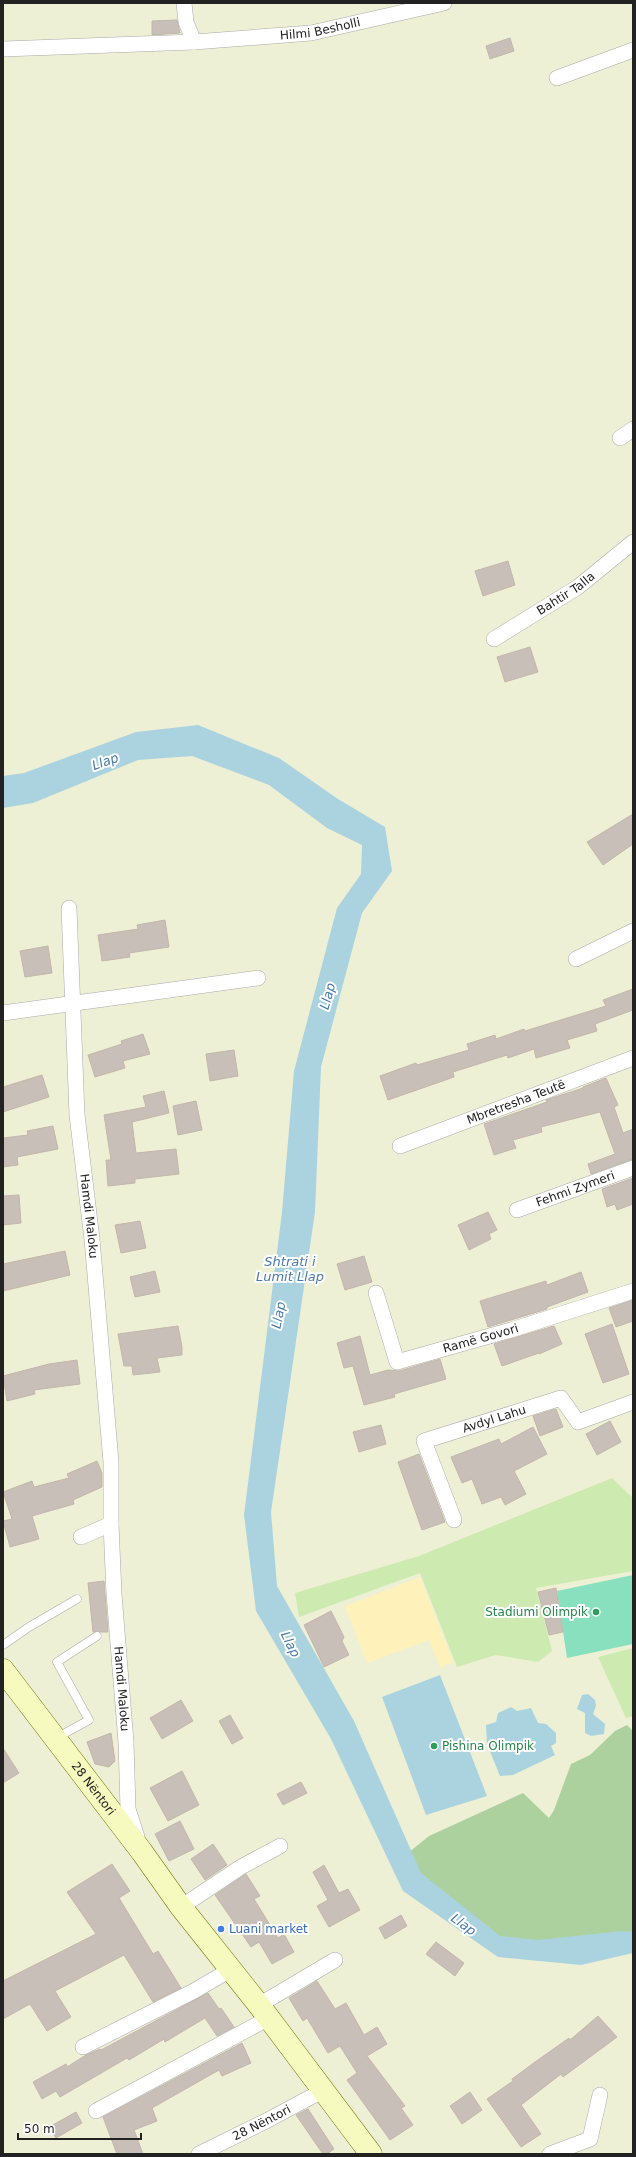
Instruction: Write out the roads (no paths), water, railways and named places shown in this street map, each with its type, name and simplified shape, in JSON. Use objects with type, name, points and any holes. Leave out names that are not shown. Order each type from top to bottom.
[{"type":"main road","name":"28 Nëntori","points":[[3,1670],[142,1852],[181,1907],[264,2011],[371,2154]]},
{"type":"street","points":[[184,3],[186,22],[194,42]]},
{"type":"street","name":"Hilmi Besholli","points":[[3,49],[194,42],[311,33],[444,3]]},
{"type":"street","points":[[558,78],[633,50]]},
{"type":"street","points":[[620,438],[633,429]]},
{"type":"street","name":"Bahtir Talla","points":[[494,639],[578,586],[633,542]]},
{"type":"street","name":"Hamdi Maloku","points":[[69,908],[77,1115],[92,1239],[111,1462],[110,1524],[126,1742],[128,1809],[142,1852]]},
{"type":"street","points":[[576,958],[633,931]]},
{"type":"street","points":[[3,1013],[258,978]]},
{"type":"street","name":"Mbretresha Teutë","points":[[400,1146],[633,1058]]},
{"type":"street","name":"Fehmi Zymeri","points":[[517,1210],[633,1168]]},
{"type":"street","name":"Ramë Govori","points":[[376,1292],[397,1362],[511,1330],[633,1291]]},
{"type":"street","name":"Avdyl Lahu","points":[[454,1520],[424,1441],[562,1398],[578,1422],[633,1402]]},
{"type":"street","points":[[81,1537],[110,1524]]},
{"type":"street","points":[[181,1907],[241,1867],[280,1846]]},
{"type":"street","points":[[96,2111],[264,2011],[335,1960]]},
{"type":"street","points":[[83,2047],[194,1991],[230,1970]]},
{"type":"street","name":"28 Nëntori","points":[[198,2154],[266,2121],[324,2090]]},
{"type":"street","points":[[550,2154],[590,2139],[600,2095]]},
{"type":"lane","points":[[3,1645],[29,1627],[77,1599]]},
{"type":"lane","points":[[55,1738],[89,1720],[57,1662],[97,1636]]},
{"type":"water","name":"Shtrati i Lumit Llap","points":[[198,725],[279,758],[338,799],[385,827],[392,871],[362,913],[321,1067],[315,1212],[271,1512],[277,1586],[354,1721],[421,1873],[500,1936],[538,1940],[622,1931],[633,1932],[633,1953],[581,1965],[498,1957],[403,1891],[331,1739],[256,1611],[244,1515],[282,1212],[294,1071],[337,908],[361,874],[362,845],[327,828],[269,785],[192,756],[138,760],[33,803],[3,808],[3,776],[24,773],[136,732]]},
{"type":"water","name":"Pishina Olimpik","points":[[440,1675],[487,1796],[426,1815],[382,1697]]},
{"type":"water","points":[[588,1694],[595,1700],[596,1706],[593,1714],[605,1724],[604,1734],[591,1736],[585,1733],[585,1713],[577,1709],[582,1695]]},
{"type":"water","points":[[511,1707],[517,1711],[531,1708],[538,1723],[546,1724],[556,1733],[556,1743],[551,1746],[555,1755],[513,1775],[500,1776],[487,1744],[486,1725],[496,1722],[498,1713]]},
{"type":"place","name":"Stadiumi Olimpik","points":[[596,1612]]},
{"type":"place","name":"Pishina Olimpik","points":[[434,1746]]},
{"type":"place","name":"Luani market","points":[[221,1929]]},
{"type":"water label","name":"Llap","points":[[105,761]]},
{"type":"water label","name":"Llap","points":[[327,996]]},
{"type":"water label","name":"Llap","points":[[278,1315]]},
{"type":"water label","name":"Llap","points":[[291,1644]]},
{"type":"water label","name":"Llap","points":[[464,1924]]}]
